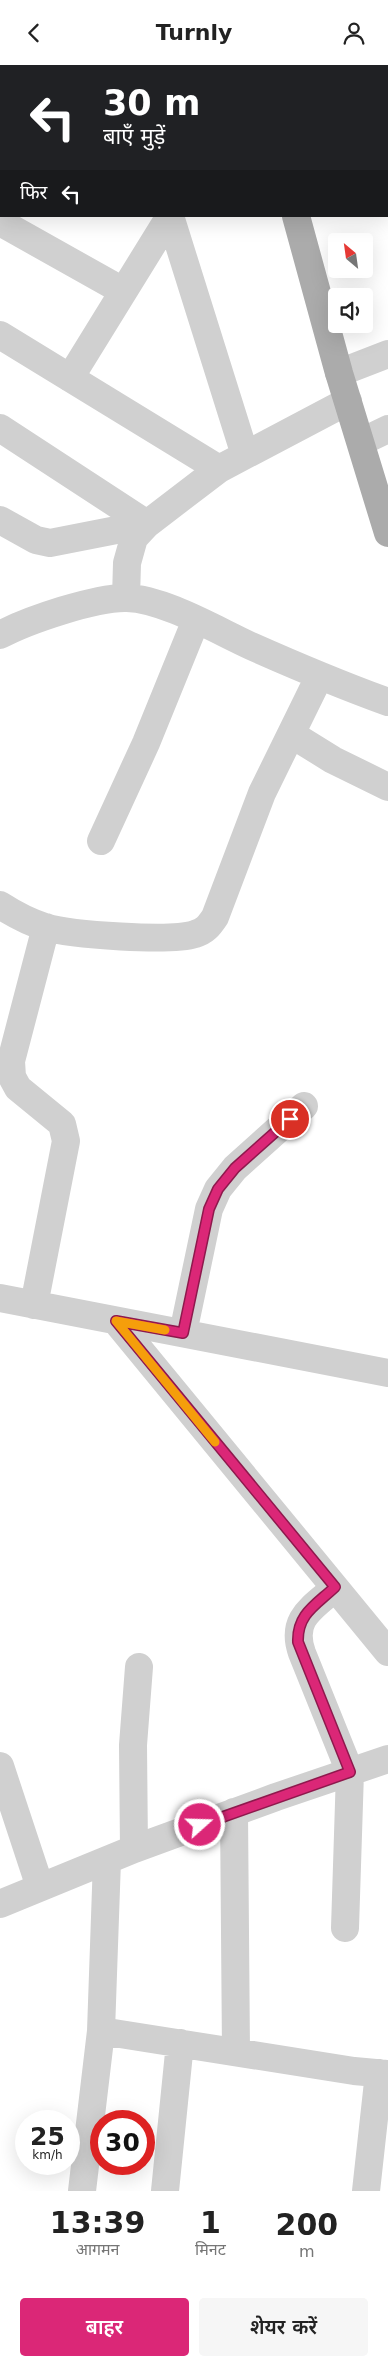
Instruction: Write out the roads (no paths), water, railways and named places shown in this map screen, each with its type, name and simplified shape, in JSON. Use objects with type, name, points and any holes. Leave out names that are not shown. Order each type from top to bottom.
[{"type":"main road","points":[[296,217],[339,373],[387,527]]},
{"type":"street","points":[[70,378],[169,217]]},
{"type":"street","points":[[170,217],[244,455]]},
{"type":"street","points":[[0,222],[123,291]]},
{"type":"street","points":[[0,335],[219,469]]},
{"type":"street","points":[[339,373],[388,354]]},
{"type":"street","points":[[126,598],[127,563],[134,538],[147,524],[219,469],[348,401]]},
{"type":"street","points":[[0,429],[147,524]]},
{"type":"street","points":[[361,442],[388,429]]},
{"type":"street","points":[[0,520],[36,540],[50,543],[147,524]]},
{"type":"street","points":[[0,635],[39,619],[97,602],[126,598],[146,600],[196,620],[319,677],[388,702]]},
{"type":"street","points":[[101,841],[146,743],[196,620]]},
{"type":"street","points":[[0,905],[18,916],[46,927],[76,933],[183,937],[207,929],[215,917],[262,793],[319,677]]},
{"type":"street","points":[[291,733],[333,760],[388,787]]},
{"type":"street","points":[[34,1305],[66,1141],[62,1124],[18,1088],[12,1077],[11,1061],[46,927]]},
{"type":"street","points":[[183,1333],[209,1209],[218,1189],[235,1168],[304,1106]]},
{"type":"street","points":[[0,1298],[388,1373]]},
{"type":"street","points":[[116,1321],[388,1652]]},
{"type":"street","points":[[335,1587],[302,1617],[297,1629],[298,1642],[350,1772],[345,1928]]},
{"type":"street","points":[[134,1849],[133,1745],[139,1667]]},
{"type":"street","points":[[0,1904],[134,1849],[388,1759]]},
{"type":"street","points":[[0,1765],[40,1887]]},
{"type":"street","points":[[234,1813],[236,2052]]},
{"type":"street","points":[[82,2191],[101,2031],[107,1860]]},
{"type":"street","points":[[101,2031],[383,2073],[366,2191]]},
{"type":"street","points":[[165,2191],[180,2043]]}]
